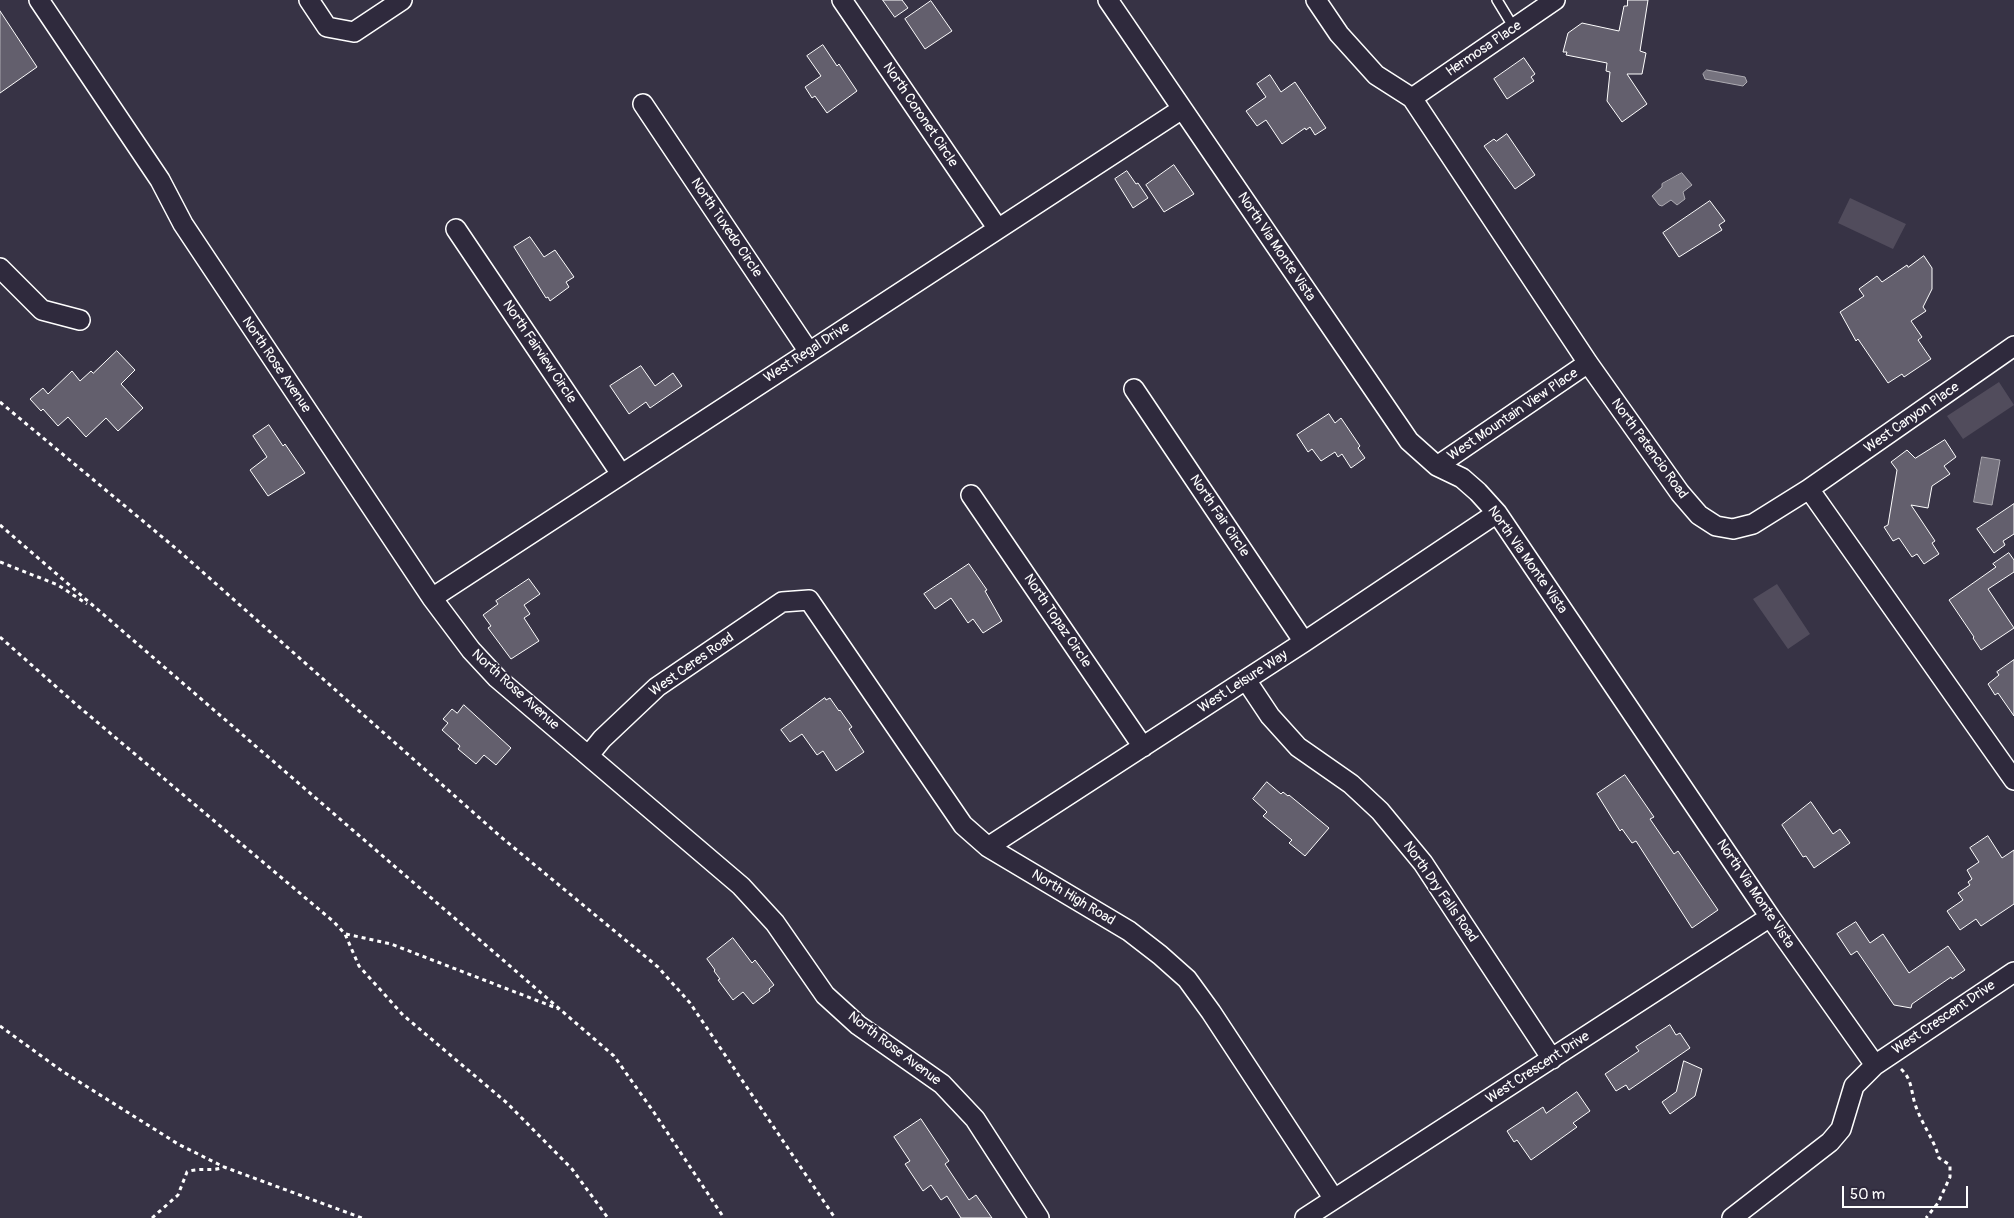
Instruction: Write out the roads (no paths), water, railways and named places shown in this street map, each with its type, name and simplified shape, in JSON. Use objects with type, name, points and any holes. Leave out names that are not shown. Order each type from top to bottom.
[{"type":"street","name":"North Rose Avenue","points":[[39,0],[160,180],[183,224],[432,598],[470,650],[497,678],[741,886],[775,923],[825,995],[838,1007],[858,1025],[942,1084],[974,1120],[1039,1218]]},
{"type":"street","points":[[309,0],[327,27],[354,32],[402,0]]},
{"type":"street","name":"North Coronet Circle","points":[[842,0],[998,229]]},
{"type":"street","name":"North Via Monte Vista","points":[[1108,0],[1409,441],[1437,466],[1462,478],[1497,513],[1770,917],[1881,1061]]},
{"type":"street","name":"North Patencio Road","points":[[1316,0],[1339,34],[1376,74],[1412,98],[1588,363],[1680,494],[1699,515],[1716,526],[1733,529],[1753,524],[1809,489]]},
{"type":"street","name":"Hermosa Place","points":[[1412,98],[1555,0]]},
{"type":"street","name":"North Tuxedo Circle","points":[[643,104],[809,352]]},
{"type":"street","name":"West Regal Drive","points":[[432,598],[1182,109]]},
{"type":"street","name":"North Fairview Circle","points":[[456,229],[621,474]]},
{"type":"street","points":[[0,268],[42,310],[80,320]]},
{"type":"street","name":"West Canyon Place","points":[[1809,489],[2014,346]]},
{"type":"street","name":"West Mountain View Place","points":[[1437,466],[1588,363]]},
{"type":"street","name":"North Fair Circle","points":[[1134,389],[1304,642]]},
{"type":"street","points":[[1809,489],[2008,756],[2014,780]]},
{"type":"street","name":"North Topaz Circle","points":[[971,495],[1143,747]]},
{"type":"street","name":"West Leisure Way","points":[[988,847],[1304,642],[1497,513]]},
{"type":"street","name":"West Ceres Road","points":[[589,755],[602,739],[657,687],[782,602],[809,600]]},
{"type":"street","name":"North High Road","points":[[809,600],[963,825],[988,847],[1129,931],[1160,955],[1187,980],[1211,1012],[1334,1199]]},
{"type":"street","name":"North Dry Falls Road","points":[[1246,680],[1270,716],[1298,748],[1350,784],[1380,811],[1423,863],[1552,1059]]},
{"type":"street","name":"West Crescent Drive","points":[[1305,1218],[1770,917]]},
{"type":"street","name":"West Crescent Drive","points":[[1732,1218],[1830,1142],[1841,1129],[1854,1086],[1881,1061],[2014,972]]},
{"type":"lane","points":[[1497,0],[1514,28]]}]
